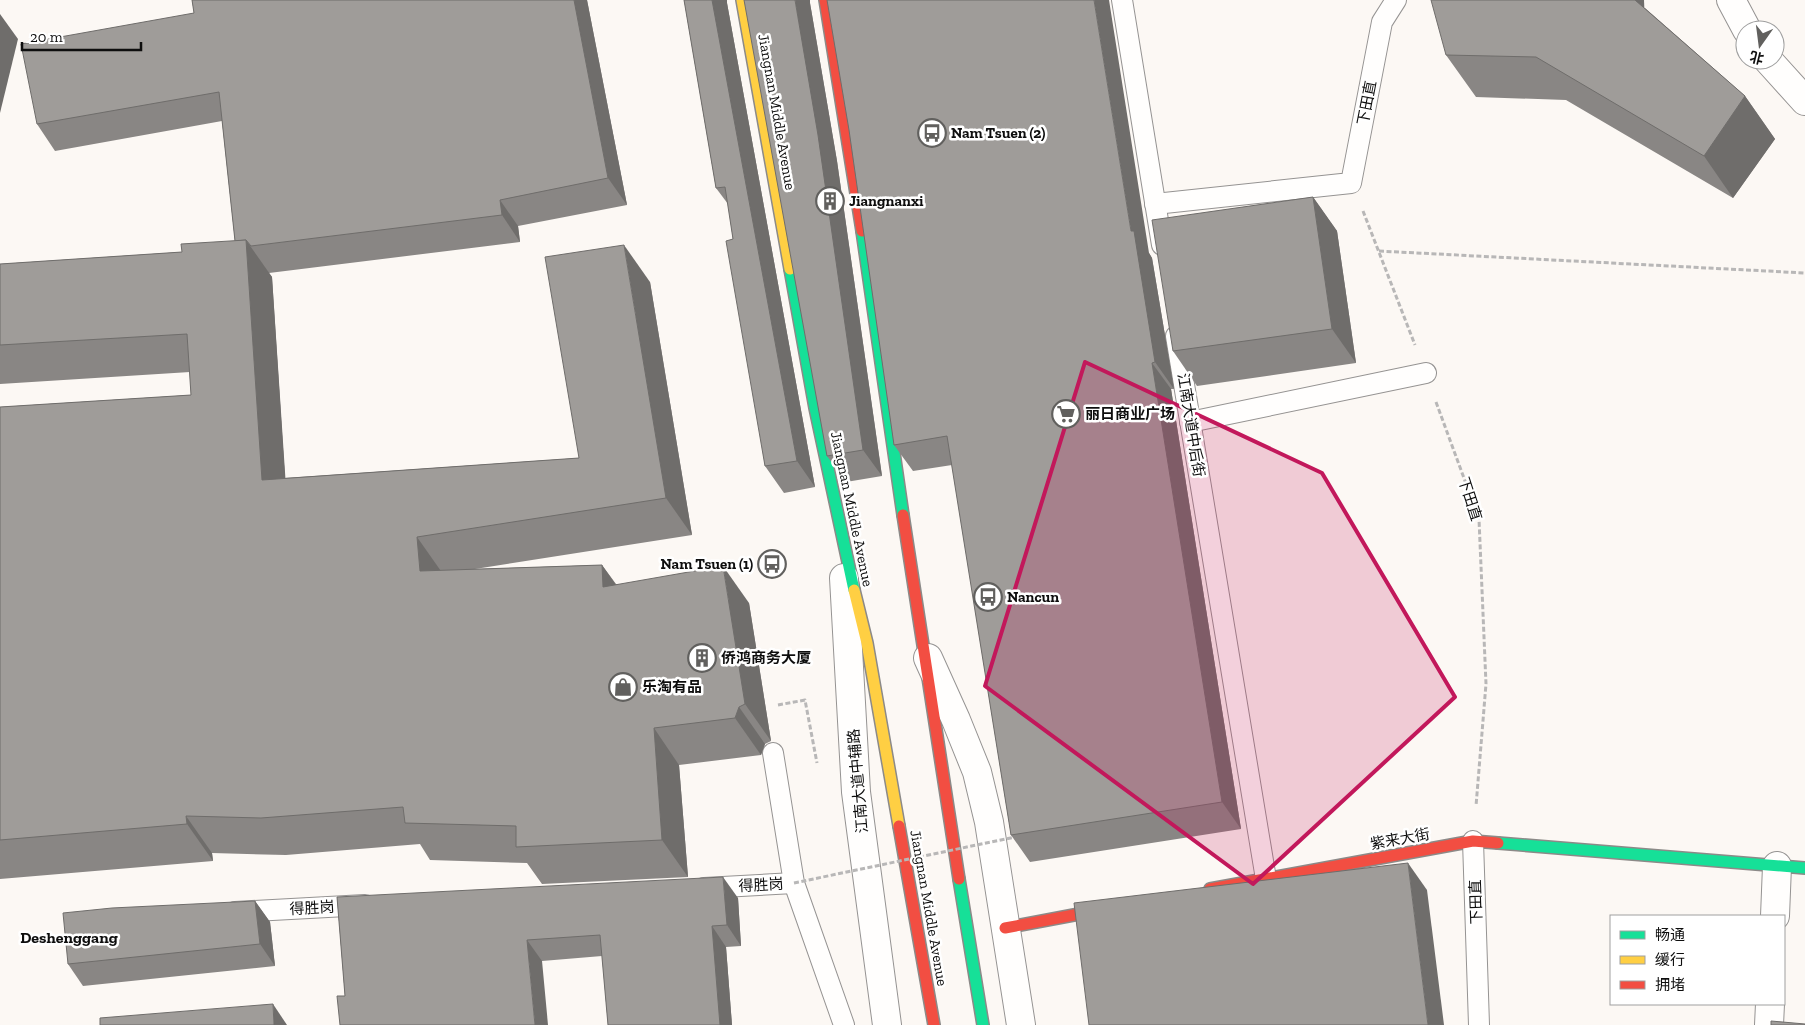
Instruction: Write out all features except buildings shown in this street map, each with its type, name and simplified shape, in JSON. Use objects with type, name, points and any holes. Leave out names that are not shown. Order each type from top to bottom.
[{"type":"main road","name":"Jiangnan Middle Avenue","points":[[742,0],[780,220],[841,536],[867,643],[934,1025]]},
{"type":"main road","points":[[826,0],[854,169],[922,646],[983,1025]]},
{"type":"main road","name":"紫来大街","points":[[1197,892],[1473,841],[1805,868]]},
{"type":"main road","points":[[1005,928],[1118,907]]},
{"type":"street","points":[[1731,0],[1742,20]]},
{"type":"street","points":[[1777,70],[1805,101]]},
{"type":"street","name":"江南大道中辅路","points":[[841,536],[856,792],[887,1025]]},
{"type":"street","points":[[922,646],[956,720],[977,772],[989,822],[1021,1025]]},
{"type":"street","points":[[1775,915],[1777,866]]},
{"type":"street","points":[[1769,1025],[1770,1005]]},
{"type":"lane","points":[[1122,0],[1164,264]]},
{"type":"lane","name":"下田直","points":[[1351,183],[1382,22],[1396,0]]},
{"type":"lane","points":[[1155,204],[1351,183]]},
{"type":"lane","name":"江南大道中后街","points":[[1172,313],[1266,879]]},
{"type":"lane","points":[[1190,422],[1426,373]]},
{"type":"lane","points":[[773,753],[794,883],[844,1025]]},
{"type":"lane","name":"下田直","points":[[1473,841],[1479,1025]]},
{"type":"lane","name":"得胜岗","points":[[685,889],[794,883]]},
{"type":"lane","name":"得胜岗","points":[[218,913],[387,904]]},
{"type":"path","name":"下田直","points":[[1351,183],[1426,373],[1479,519],[1486,684],[1473,841]]},
{"type":"path","points":[[1379,251],[1805,273]]},
{"type":"path","points":[[778,705],[806,700],[818,768]]},
{"type":"path","points":[[794,883],[1016,837]]},
{"type":"highlighted area","points":[[1085,362],[1322,473],[1455,697],[1253,884],[985,686]]},
{"type":"traffic: fast","points":[[862,231],[903,515]]},
{"type":"traffic: fast","points":[[790,269],[815,408],[854,590]]},
{"type":"traffic: fast","points":[[1498,843],[1805,868]]},
{"type":"traffic: fast","points":[[959,879],[983,1025]]},
{"type":"traffic: slow","points":[[742,0],[790,269]]},
{"type":"traffic: slow","points":[[854,590],[867,643],[899,826]]},
{"type":"traffic: jam","points":[[825,0],[862,231]]},
{"type":"traffic: jam","points":[[903,515],[959,879]]},
{"type":"traffic: jam","points":[[899,826],[934,1025]]},
{"type":"traffic: jam","points":[[1210,889],[1473,841],[1498,843]]},
{"type":"traffic: jam","points":[[1005,928],[1111,908]]},
{"type":"place","name":"Nam Tsuen (2)","points":[[932,133]]},
{"type":"place","name":"Jiangnanxi","points":[[830,201]]},
{"type":"place","name":"丽日商业广场","points":[[1066,414]]},
{"type":"place","name":"Nam Tsuen (1)","points":[[772,564]]},
{"type":"place","name":"Nancun","points":[[988,597]]},
{"type":"place","name":"侨鸿商务大厦","points":[[702,658]]},
{"type":"place","name":"乐淘有品","points":[[623,687]]},
{"type":"district","name":"Deshenggang","points":[[69,937]]}]
